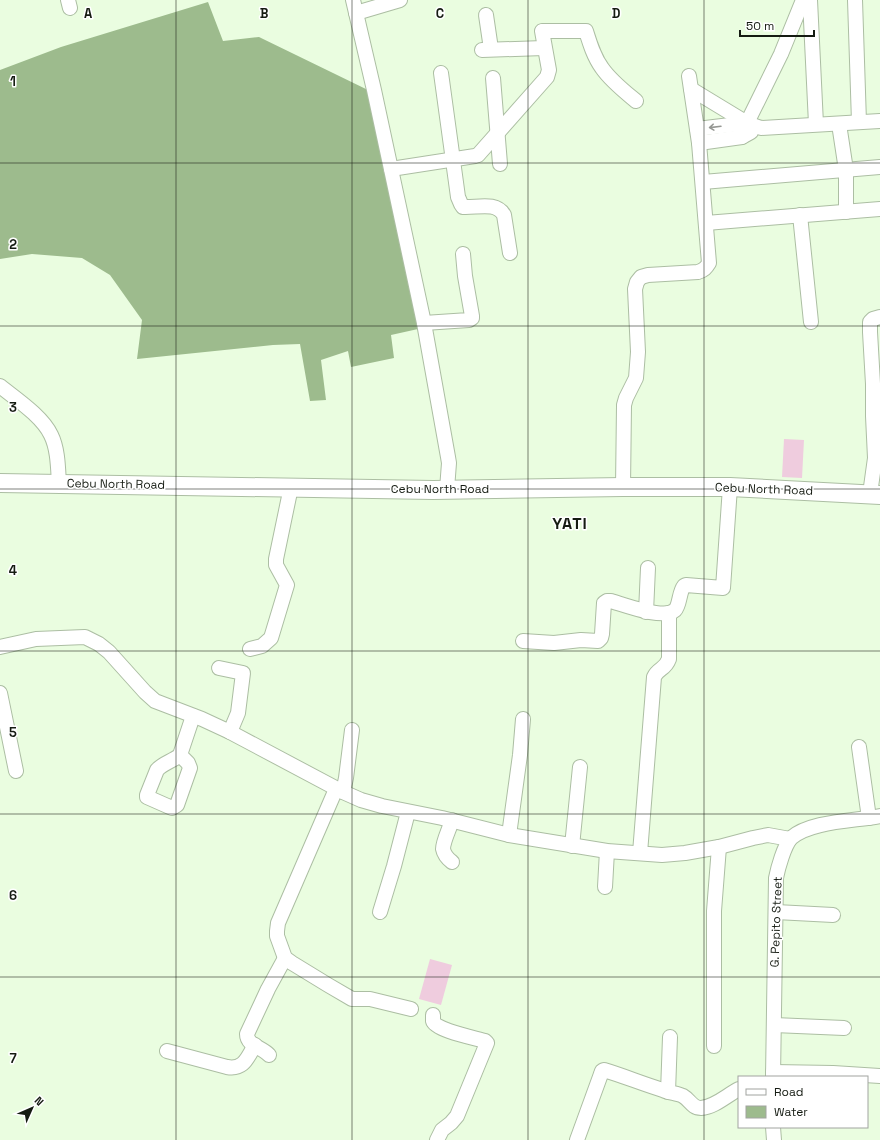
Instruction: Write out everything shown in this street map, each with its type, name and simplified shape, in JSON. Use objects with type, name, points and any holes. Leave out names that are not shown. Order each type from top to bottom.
[{"type":"main road","name":"Cebu North Road","points":[[0,483],[373,489],[730,487],[875,495]]},
{"type":"street","points":[[400,0],[354,6],[376,98],[424,323],[449,463],[447,489]]},
{"type":"street","points":[[742,137],[747,123],[781,54],[803,0]]},
{"type":"street","points":[[810,0],[816,124]]},
{"type":"street","points":[[855,0],[859,122]]},
{"type":"street","points":[[486,15],[487,50],[544,48]]},
{"type":"street","points":[[391,169],[476,156],[547,77],[549,70],[542,31],[586,31],[593,51],[608,77],[636,101]]},
{"type":"street","points":[[441,72],[458,197],[463,207],[497,207],[501,210],[504,215],[510,253]]},
{"type":"street","points":[[493,78],[500,164]]},
{"type":"street","points":[[623,487],[624,406],[636,378],[638,352],[635,289],[637,282],[640,277],[648,275],[702,271],[707,268],[709,262],[699,143],[690,83],[747,123],[760,128]]},
{"type":"street","points":[[699,143],[742,137],[760,128],[880,121]]},
{"type":"street","points":[[697,129],[747,123]]},
{"type":"street","points":[[839,124],[846,170],[846,212]]},
{"type":"street","points":[[703,182],[880,167]]},
{"type":"street","points":[[706,223],[880,209]]},
{"type":"street","points":[[800,215],[811,322]]},
{"type":"street","points":[[424,323],[469,320],[472,318],[463,254]]},
{"type":"street","points":[[875,495],[873,384],[870,322],[873,319],[880,317]]},
{"type":"street","points":[[0,386],[47,427],[52,436],[56,453],[59,484]]},
{"type":"street","points":[[250,649],[262,646],[272,638],[287,585],[276,565],[276,559],[291,487]]},
{"type":"street","points":[[523,641],[554,643],[581,640],[598,641],[601,638],[604,603],[607,601],[646,612],[669,613],[674,611],[677,607],[680,593],[686,585],[723,588],[730,487]]},
{"type":"street","points":[[646,612],[648,568]]},
{"type":"street","points":[[640,853],[654,677],[656,673],[667,665],[669,659],[669,613]]},
{"type":"street","points":[[0,647],[36,639],[85,637],[99,644],[109,652],[145,692],[155,700],[230,732],[340,791],[361,800],[408,812],[452,820],[510,835],[607,851],[662,855],[685,854],[768,835],[790,839],[802,831],[816,826],[875,817],[860,747]]},
{"type":"street","points":[[218,668],[243,673],[238,713],[230,732]]},
{"type":"street","points":[[0,693],[16,771]]},
{"type":"street","points":[[180,755],[193,716]]},
{"type":"street","points":[[510,835],[523,719]]},
{"type":"street","points":[[352,730],[346,778],[278,923],[277,936],[285,958],[352,999],[370,999],[411,1009]]},
{"type":"street","points":[[572,846],[580,767]]},
{"type":"street","points":[[380,912],[408,812]]},
{"type":"street","points":[[452,820],[443,849],[447,857],[452,862]]},
{"type":"street","name":"G. Pepito Street","points":[[773,1075],[776,878],[779,862],[790,839]]},
{"type":"street","points":[[714,1046],[714,910],[719,847]]},
{"type":"street","points":[[605,887],[607,851]]},
{"type":"street","points":[[776,912],[834,915]]},
{"type":"street","points":[[269,1055],[248,1040],[247,1034],[268,989],[285,958]]},
{"type":"street","points":[[434,1015],[433,1021],[442,1029],[485,1041],[487,1044],[457,1116],[451,1124],[442,1130],[437,1140]]},
{"type":"street","points":[[774,1025],[844,1028]]},
{"type":"street","points":[[668,1092],[670,1037]]},
{"type":"street","points":[[168,1051],[237,1068],[244,1063],[255,1046]]},
{"type":"street","points":[[577,1140],[602,1071],[604,1070],[685,1097],[692,1105],[699,1108],[708,1107],[738,1090]]},
{"type":"street","points":[[773,1075],[833,1074],[880,1076]]},
{"type":"street","points":[[774,1128],[774,1140]]},
{"type":"shaded area","points":[[784,439],[804,440],[802,478],[782,477]]},
{"type":"shaded area","points":[[430,959],[452,965],[441,1005],[419,999]]},
{"type":"water","points":[[208,2],[223,41],[259,37],[370,91],[418,329],[391,335],[394,358],[351,367],[348,351],[321,360],[326,400],[310,401],[300,344],[273,345],[137,359],[142,320],[110,275],[82,258],[32,254],[0,259],[0,70],[61,47]]},
{"type":"district","name":"YATI","points":[[570,523]]}]
